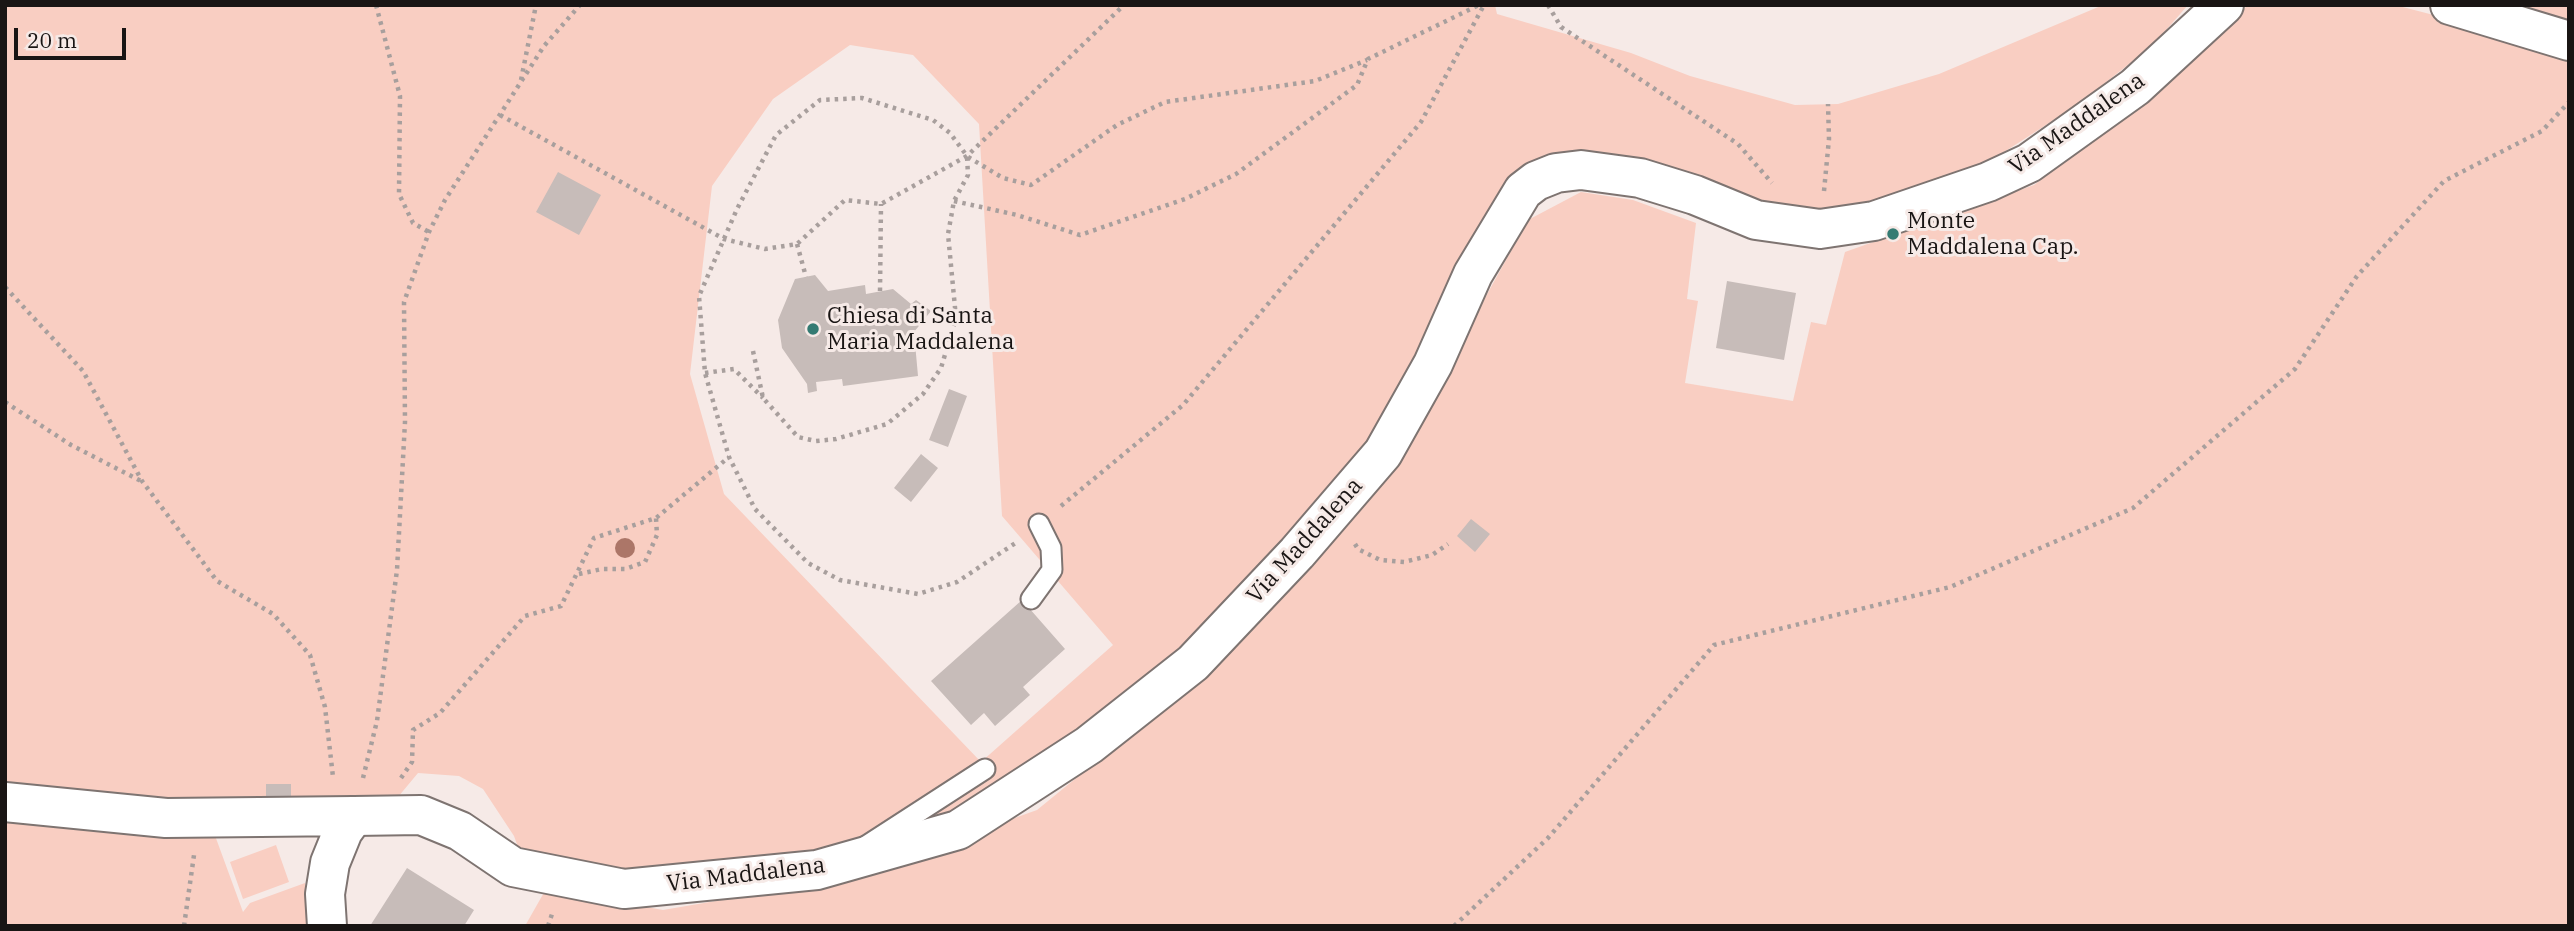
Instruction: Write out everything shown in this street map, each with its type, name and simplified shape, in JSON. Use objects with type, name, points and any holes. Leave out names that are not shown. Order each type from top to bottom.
[{"type":"street","name":"Via Maddalena","points":[[5,802],[195,819],[421,815],[460,831],[513,867],[625,889],[817,870],[958,830],[1089,745],[1193,663],[1343,500],[1383,453],[1433,364],[1473,274],[1523,191],[1536,181],[1556,173],[1581,170],[1640,178],[1695,195],[1756,220],[1816,229],[1874,221],[1988,182],[2029,163],[2114,104],[2224,5]]},
{"type":"street","points":[[2450,5],[2569,41]]},
{"type":"street","points":[[327,926],[325,894],[330,863],[346,816]]},
{"type":"lane","points":[[1031,599],[1052,570],[1051,548],[1039,524]]},
{"type":"lane","points":[[846,862],[890,828],[909,820],[985,768]]},
{"type":"path","points":[[376,5],[400,96],[399,194],[413,223],[429,232]]},
{"type":"path","points":[[520,83],[536,5]]},
{"type":"path","points":[[346,816],[377,721],[397,570],[405,422],[404,302],[429,232],[445,200],[544,46],[580,5]]},
{"type":"path","points":[[500,115],[724,239],[765,248],[797,244],[845,200],[880,204],[967,156],[1124,5]]},
{"type":"path","points":[[1481,5],[1421,122],[1183,405],[1039,524],[957,582],[918,594],[839,580],[808,564],[755,509],[729,457],[705,373],[699,296],[776,135],[820,100],[862,99],[933,120],[950,133],[967,156],[1003,178],[1031,185],[1117,125],[1165,103],[1315,81],[1481,5]]},
{"type":"path","points":[[1548,5],[1561,27],[1738,144],[1816,229]]},
{"type":"path","points":[[954,201],[1017,215],[1080,235],[1172,203],[1236,174],[1357,85],[1368,59]]},
{"type":"path","points":[[1454,926],[1548,838],[1714,645],[1950,587],[2133,509],[2295,369],[2357,276],[2444,181],[2542,131],[2569,102]]},
{"type":"path","points":[[1816,229],[1829,139],[1828,104]]},
{"type":"path","points":[[705,373],[734,369],[798,437],[816,441],[836,439],[887,424],[923,394],[941,368],[956,318],[948,234],[954,201],[968,175],[967,156]]},
{"type":"path","points":[[880,204],[880,291]]},
{"type":"path","points":[[797,244],[806,277]]},
{"type":"path","points":[[5,287],[83,371],[142,481],[217,581],[273,614],[310,655],[325,707],[346,816]]},
{"type":"path","points":[[753,351],[764,398]]},
{"type":"path","points":[[5,402],[71,445],[142,481]]},
{"type":"path","points":[[346,816],[394,789],[412,762],[413,730],[440,713],[525,616],[561,606],[579,574],[594,538],[656,519],[729,457]]},
{"type":"path","points":[[1343,500],[1347,530],[1358,549],[1380,560],[1404,562],[1432,555],[1447,544]]},
{"type":"path","points":[[579,574],[602,569],[625,569],[645,562],[657,535],[656,519]]},
{"type":"path","points":[[184,926],[192,879],[195,819]]},
{"type":"shaded area","points":[[5,5],[1495,5],[1497,14],[1631,53],[1690,76],[1795,105],[1838,104],[1939,74],[2103,5],[2188,5],[2152,46],[2077,105],[1987,163],[1851,211],[1795,209],[1706,185],[1535,165],[1370,448],[1225,615],[1063,747],[945,822],[810,862],[623,879],[545,860],[518,847],[514,836],[483,789],[459,776],[418,773],[393,803],[206,811],[243,912],[250,903],[305,883],[308,926],[5,926]],"holes":[[[850,45],[913,55],[979,124],[1002,516],[1113,645],[981,762],[724,494],[690,374],[712,186],[773,99]]]},
{"type":"shaded area","points":[[2248,5],[2395,5],[2449,19],[2451,5],[2569,5],[2569,926],[525,926],[546,889],[663,910],[844,879],[1037,810],[1200,677],[1469,327],[1528,220],[1581,192],[1633,200],[1696,223],[1687,299],[1698,301],[1685,383],[1793,401],[1811,322],[1826,325],[1845,252],[2034,185],[2174,79]]},
{"type":"shaded area","points":[[276,845],[289,882],[243,899],[230,862]]},
{"type":"building","points":[[558,172],[601,195],[579,235],[536,212]]},
{"type":"building","points":[[815,275],[828,291],[865,285],[866,294],[893,289],[911,304],[916,300],[931,311],[914,332],[918,376],[843,386],[842,379],[816,382],[817,391],[808,393],[807,384],[782,348],[778,320],[795,279]]},
{"type":"building","points":[[1727,281],[1796,293],[1784,360],[1716,348]]},
{"type":"building","points":[[949,389],[967,396],[948,447],[929,440]]},
{"type":"building","points":[[921,454],[938,468],[911,502],[894,488]]},
{"type":"building","points":[[1471,519],[1490,534],[1475,552],[1457,536]]},
{"type":"building","points":[[1022,600],[1065,649],[1023,687],[1030,695],[995,726],[984,713],[971,725],[931,681]]},
{"type":"building","points":[[266,784],[291,784],[291,804],[266,804]]},
{"type":"building","points":[[407,868],[474,910],[464,926],[370,926]]},
{"type":"place","name":"Monte Maddalena Cap.","points":[[1893,234]]},
{"type":"place","name":"Chiesa di Santa Maria Maddalena","points":[[813,329]]}]
